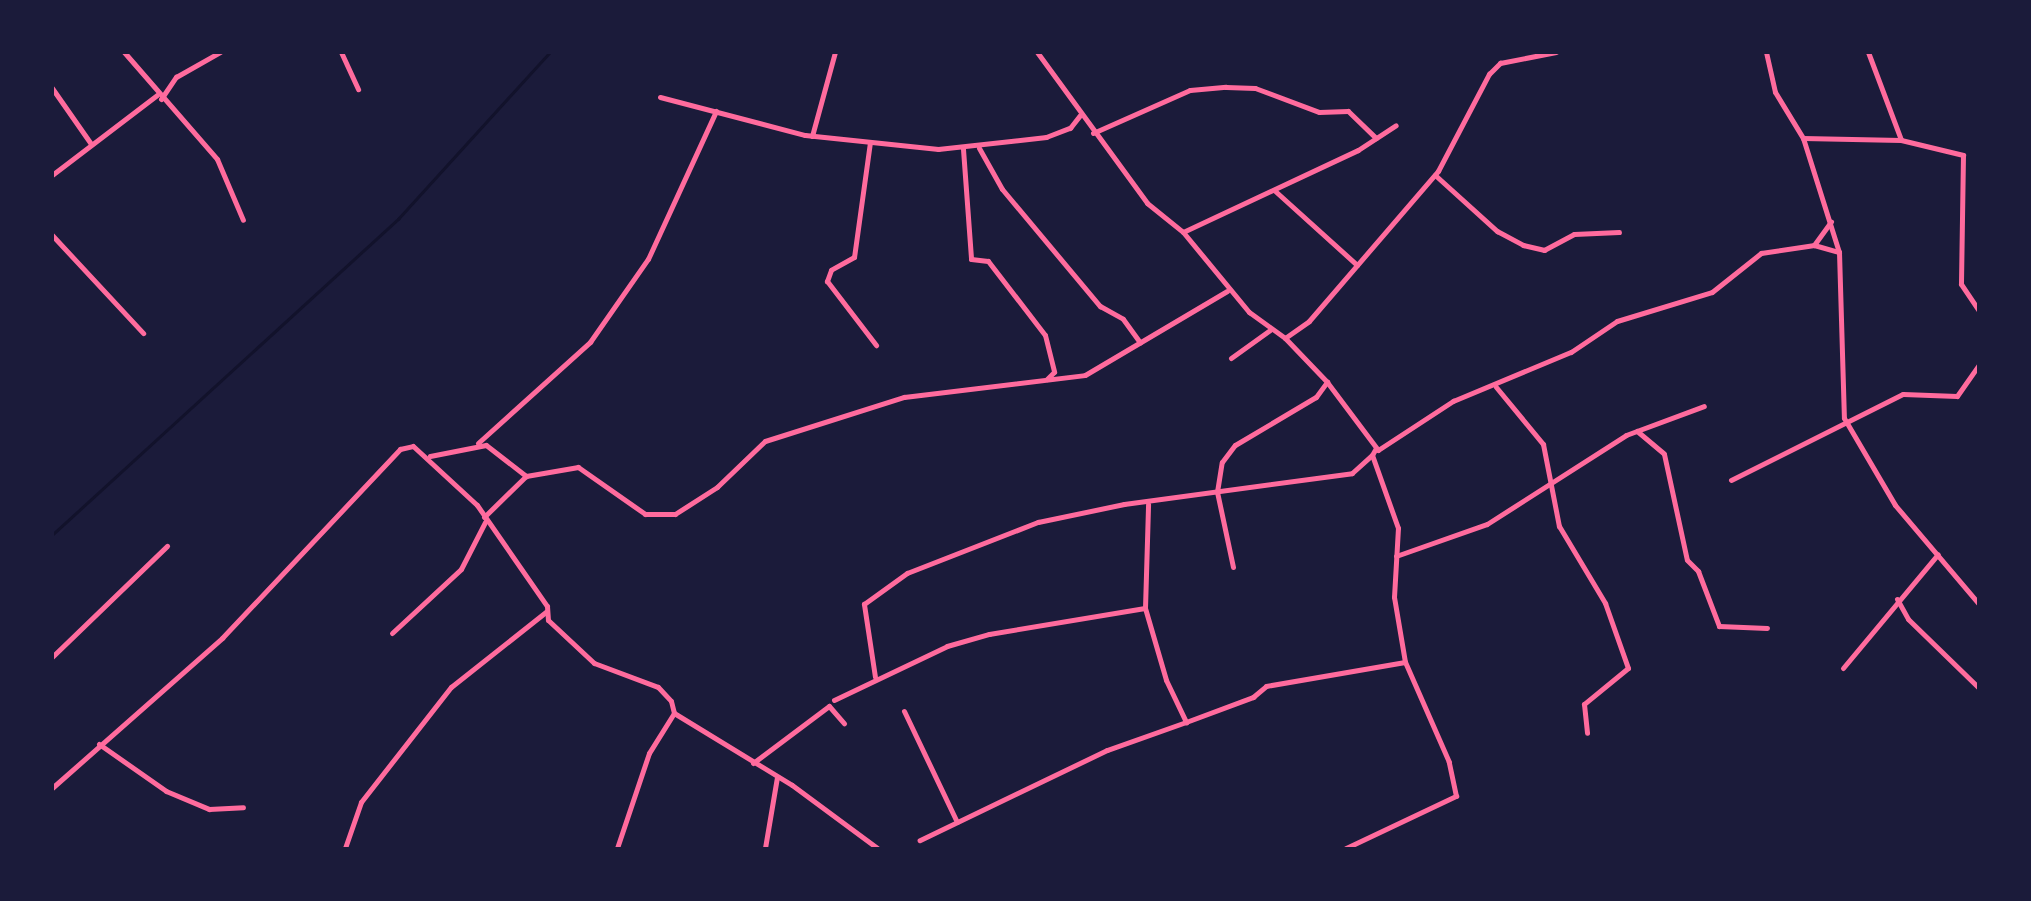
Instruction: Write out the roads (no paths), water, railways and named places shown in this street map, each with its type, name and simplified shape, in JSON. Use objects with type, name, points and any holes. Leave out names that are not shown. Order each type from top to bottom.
[{"type":"street","points":[[124,52],[159,97],[217,159],[243,220]]},
{"type":"street","points":[[52,175],[159,97],[176,77],[220,52]]},
{"type":"street","points":[[341,52],[358,89]]},
{"type":"street","points":[[812,135],[835,52]]},
{"type":"street","points":[[1037,52],[1093,133],[1147,203],[1183,232],[1227,291],[1270,330],[1285,338],[1327,382],[1376,448]]},
{"type":"street","points":[[1285,338],[1309,321],[1435,175],[1489,74],[1500,63],[1556,52]]},
{"type":"street","points":[[1766,52],[1775,92],[1803,138],[1839,252],[1844,418],[1895,505],[1979,604]]},
{"type":"street","points":[[1868,52],[1901,140]]},
{"type":"street","points":[[1093,133],[1190,90],[1226,87],[1255,88],[1319,112],[1348,111],[1376,138]]},
{"type":"street","points":[[52,88],[91,144]]},
{"type":"street","points":[[660,97],[812,135],[963,149],[1046,137],[1070,128],[1080,114]]},
{"type":"street","points":[[476,445],[590,342],[648,259],[716,111]]},
{"type":"street","points":[[1183,232],[1275,190],[1396,125]]},
{"type":"street","points":[[1803,138],[1901,140],[1963,156],[1961,284],[1979,311]]},
{"type":"street","points":[[870,142],[853,257],[831,270],[827,281],[876,345]]},
{"type":"street","points":[[979,148],[1002,189],[1101,306],[1122,319],[1140,342]]},
{"type":"street","points":[[963,149],[971,192],[971,259],[988,261],[1045,335],[1054,372],[1047,379]]},
{"type":"street","points":[[1435,175],[1497,231],[1523,245],[1544,250],[1574,233],[1619,232]]},
{"type":"street","points":[[1275,190],[1357,265]]},
{"type":"street","points":[[1814,245],[1831,222]]},
{"type":"street","points":[[52,236],[143,333]]},
{"type":"street","points":[[875,677],[864,604],[879,588],[1038,522],[1217,492],[1352,474],[1376,448],[1453,401],[1496,387],[1572,352],[1617,321],[1677,298],[1712,292],[1761,253],[1814,245],[1839,252]]},
{"type":"street","points":[[392,634],[461,569],[484,520],[526,476],[578,467],[657,517],[675,514],[717,487],[765,441],[904,397],[1085,375],[1227,291]]},
{"type":"street","points":[[1231,358],[1270,330]]},
{"type":"street","points":[[1731,480],[1844,418],[1903,394],[1957,396],[1979,366]]},
{"type":"street","points":[[1233,567],[1217,492],[1222,462],[1235,444],[1316,397],[1327,382]]},
{"type":"street","points":[[1496,387],[1543,444],[1553,484],[1559,526],[1605,603],[1628,668],[1584,704],[1587,733]]},
{"type":"street","points":[[1396,555],[1487,524],[1637,431],[1664,426],[1704,406]]},
{"type":"street","points":[[1637,431],[1664,454],[1687,560],[1698,571],[1719,626],[1767,628]]},
{"type":"street","points":[[430,456],[486,445],[526,476]]},
{"type":"street","points":[[52,788],[222,638],[400,449],[413,446],[430,456],[484,520],[547,611],[548,620],[594,663],[658,687],[674,713],[777,777],[877,849]]},
{"type":"street","points":[[1346,849],[1456,796],[1449,762],[1405,662],[1394,597],[1398,528],[1372,455]]},
{"type":"street","points":[[1148,504],[1145,608],[1166,680],[1186,722]]},
{"type":"street","points":[[52,657],[167,546]]},
{"type":"street","points":[[1843,668],[1897,599],[1938,554]]},
{"type":"street","points":[[1897,599],[1908,619],[1979,688]]},
{"type":"street","points":[[834,700],[875,677],[989,634],[1145,608]]},
{"type":"street","points":[[345,849],[361,802],[451,687],[547,611]]},
{"type":"street","points":[[920,840],[1107,750],[1253,697],[1266,685],[1405,662]]},
{"type":"street","points":[[753,763],[829,706],[844,723]]},
{"type":"street","points":[[904,711],[957,822]]},
{"type":"street","points":[[617,849],[649,753],[674,713]]},
{"type":"street","points":[[99,744],[166,791],[209,809],[243,807]]},
{"type":"street","points":[[765,849],[777,777]]},
{"type":"waterway","points":[[52,535],[398,219],[550,52]]}]
